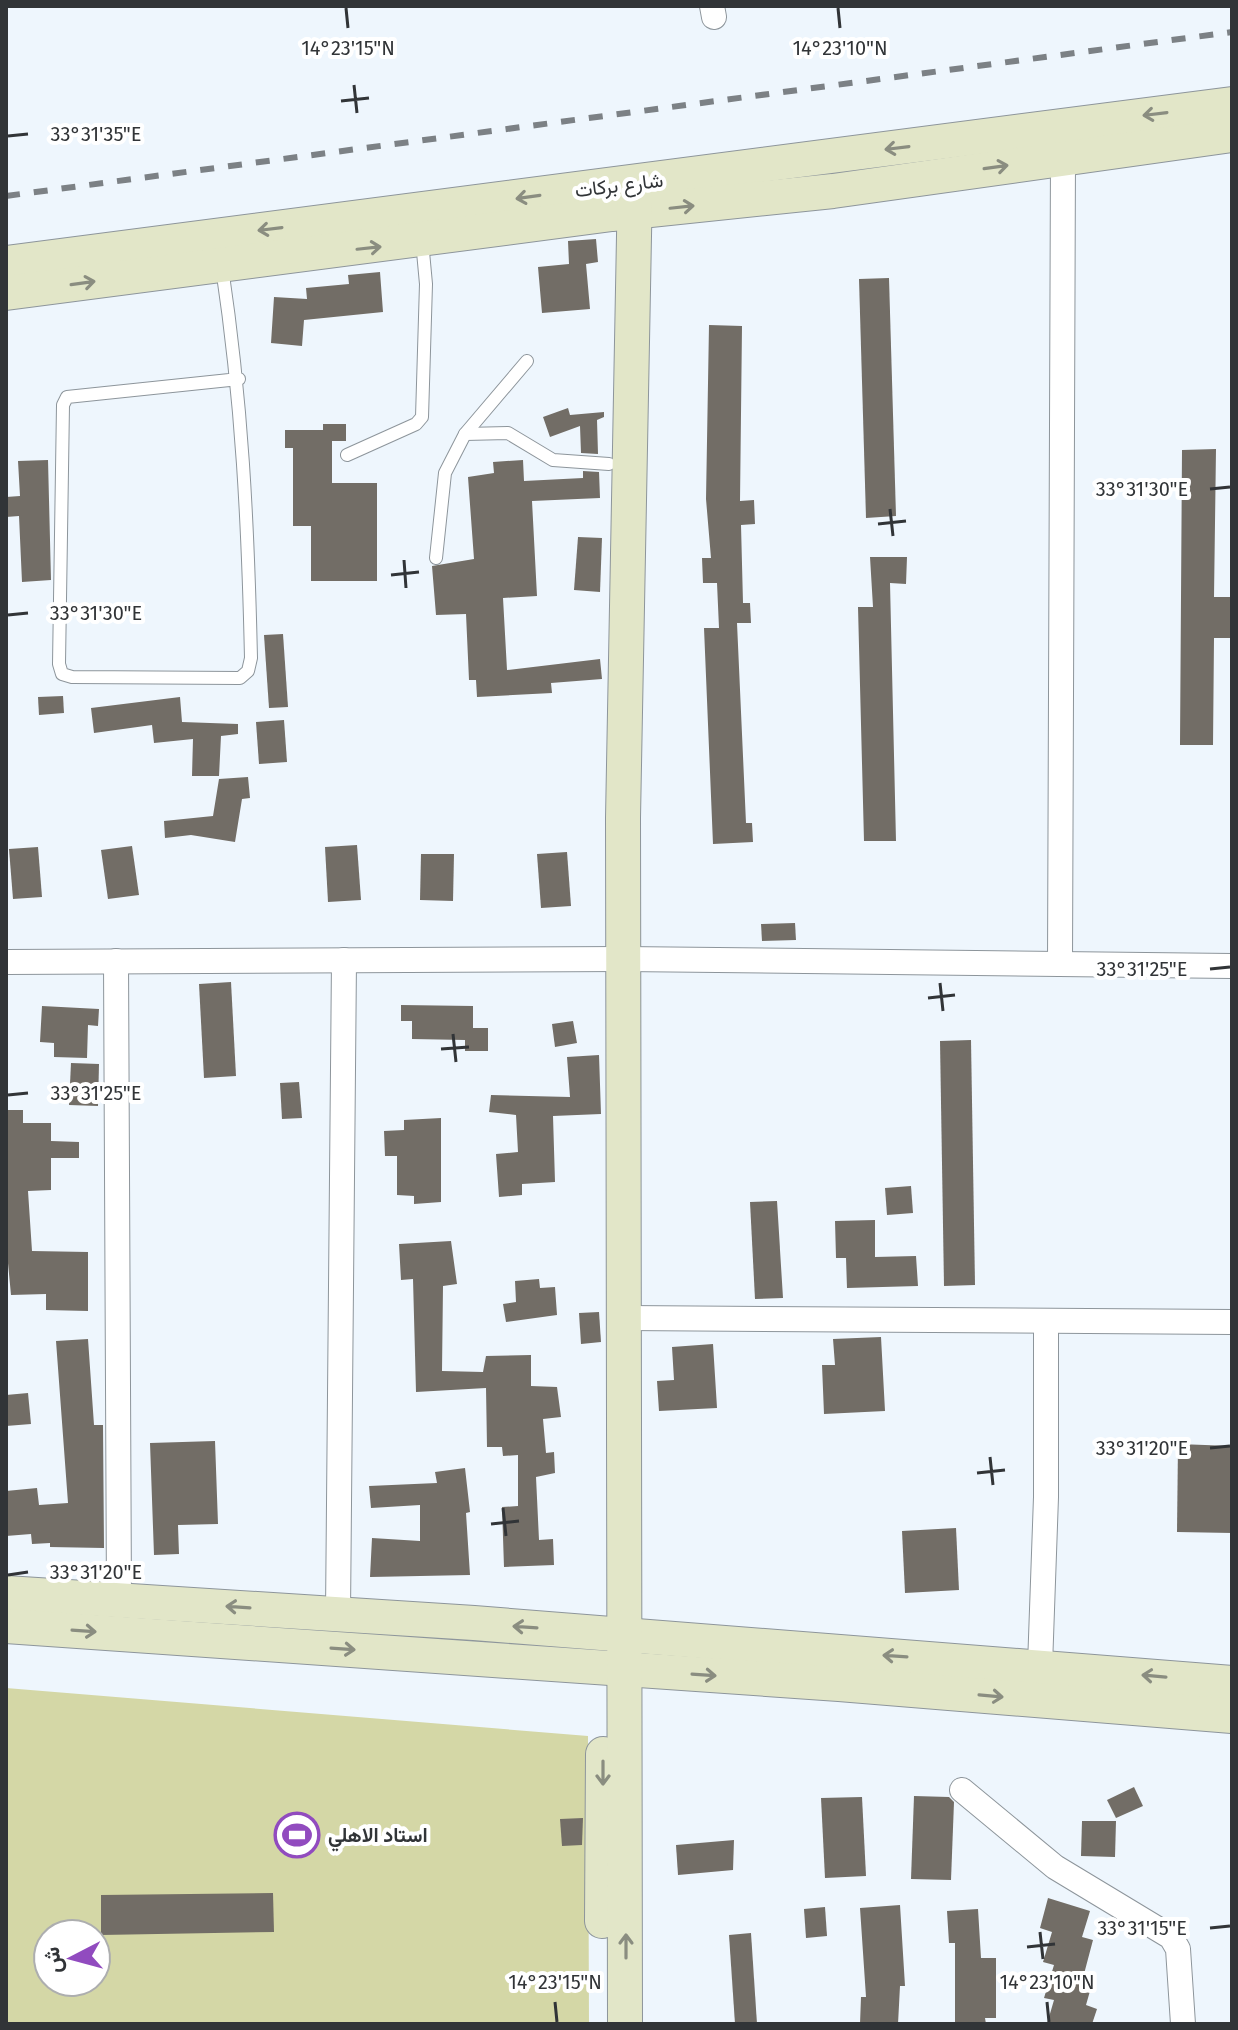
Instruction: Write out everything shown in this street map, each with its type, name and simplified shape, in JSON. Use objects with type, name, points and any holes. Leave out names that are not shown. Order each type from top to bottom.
[{"type":"street","name":"شارع بركات","points":[[6,293],[422,241],[623,199],[1232,104]]},
{"type":"street","name":"شارع بركات","points":[[6,263],[623,199],[833,191],[1232,135]]},
{"type":"street","points":[[1060,964],[1063,157]]},
{"type":"street","points":[[623,199],[609,464],[613,959],[626,1318],[614,1634],[625,2024]]},
{"type":"street","points":[[614,1634],[601,1476],[607,1321],[623,199]]},
{"type":"street","points":[[6,962],[613,959],[1232,966]]},
{"type":"street","points":[[338,1613],[344,960]]},
{"type":"street","points":[[116,961],[119,1599]]},
{"type":"street","points":[[626,1318],[1232,1322]]},
{"type":"street","points":[[1040,1666],[1046,1497],[1046,1322]]},
{"type":"street","points":[[6,1593],[338,1613],[1232,1683]]},
{"type":"street","points":[[6,1626],[614,1668],[1232,1716]]},
{"type":"street","points":[[602,2024],[614,1668]]},
{"type":"street","points":[[962,1790],[1055,1867],[1171,1937],[1178,1949],[1183,2024]]},
{"type":"lane","points":[[347,455],[416,424],[422,417],[426,284],[422,241]]},
{"type":"lane","points":[[222,264],[239,379],[247,491],[251,658],[248,671],[240,678],[62,674],[59,664],[63,405],[67,397],[239,379]]},
{"type":"lane","points":[[436,558],[445,473],[465,434],[527,361]]},
{"type":"lane","points":[[465,434],[508,433],[553,460],[609,464]]},
{"type":"green space","name":"استاد الاهلي","points":[[6,1688],[588,1736],[589,2024],[6,2024]]},
{"type":"building","points":[[596,239],[598,262],[586,264],[590,309],[542,313],[538,267],[569,264],[568,241]]},
{"type":"building","points":[[380,272],[383,312],[304,320],[302,346],[271,343],[274,297],[307,299],[306,288],[349,284],[348,275]]},
{"type":"building","points":[[889,278],[896,516],[866,518],[859,279]]},
{"type":"building","points":[[709,325],[742,326],[740,501],[754,500],[755,524],[741,525],[743,603],[750,603],[751,623],[737,623],[746,823],[752,823],[753,842],[713,844],[704,628],[719,628],[717,583],[703,583],[702,558],[711,558],[706,499]]},
{"type":"building","points":[[568,408],[570,415],[604,412],[604,417],[597,420],[598,454],[581,453],[580,426],[550,437],[543,417]]},
{"type":"building","points":[[323,424],[346,424],[346,441],[332,441],[332,483],[377,483],[377,581],[311,581],[311,526],[293,526],[293,448],[285,448],[285,430],[323,430]]},
{"type":"building","points":[[1216,449],[1214,597],[1232,597],[1232,638],[1214,638],[1213,745],[1180,745],[1182,450]]},
{"type":"building","points":[[48,460],[51,580],[22,582],[19,516],[6,517],[6,497],[20,496],[18,461]]},
{"type":"building","points":[[523,460],[524,481],[583,478],[583,471],[599,472],[600,498],[532,501],[537,596],[503,598],[507,670],[600,659],[602,679],[551,683],[552,693],[477,697],[476,680],[469,680],[466,614],[436,615],[432,566],[474,559],[468,477],[494,473],[493,462]]},
{"type":"building","points":[[578,537],[602,538],[600,592],[574,590]]},
{"type":"building","points":[[870,557],[907,557],[906,584],[890,583],[896,841],[864,841],[858,607],[873,607]]},
{"type":"building","points":[[283,634],[288,707],[269,708],[264,635]]},
{"type":"building","points":[[63,696],[64,713],[39,715],[38,697]]},
{"type":"building","points":[[180,697],[182,722],[238,724],[238,734],[221,736],[219,776],[192,776],[193,739],[154,743],[152,725],[94,733],[91,708]]},
{"type":"building","points":[[284,720],[287,762],[259,764],[256,722]]},
{"type":"building","points":[[248,777],[250,798],[242,799],[235,842],[191,835],[165,838],[164,821],[213,816],[219,779]]},
{"type":"building","points":[[357,845],[361,900],[328,902],[325,847]]},
{"type":"building","points":[[132,846],[139,895],[108,899],[101,850]]},
{"type":"building","points":[[38,847],[42,897],[13,899],[9,849]]},
{"type":"building","points":[[567,852],[571,906],[541,908],[537,854]]},
{"type":"building","points":[[421,854],[454,854],[453,901],[420,900]]},
{"type":"building","points":[[795,923],[796,940],[762,941],[761,924]]},
{"type":"building","points":[[231,982],[236,1076],[204,1078],[199,984]]},
{"type":"building","points":[[401,1005],[473,1006],[473,1028],[488,1028],[488,1051],[465,1051],[465,1040],[412,1039],[412,1021],[401,1021]]},
{"type":"building","points":[[42,1006],[99,1009],[98,1026],[88,1025],[87,1058],[54,1057],[54,1043],[40,1042]]},
{"type":"building","points":[[573,1021],[577,1043],[555,1047],[552,1024]]},
{"type":"building","points":[[971,1040],[975,1285],[944,1286],[940,1041]]},
{"type":"building","points":[[599,1055],[601,1114],[553,1116],[555,1182],[522,1184],[522,1195],[499,1197],[496,1154],[518,1152],[516,1115],[489,1112],[491,1095],[570,1097],[567,1057]]},
{"type":"building","points":[[71,1063],[99,1064],[98,1106],[69,1105]]},
{"type":"building","points":[[299,1082],[302,1118],[282,1119],[280,1083]]},
{"type":"building","points":[[6,1110],[23,1110],[23,1123],[51,1123],[51,1141],[79,1142],[79,1158],[51,1158],[51,1190],[28,1191],[32,1251],[88,1252],[88,1311],[46,1310],[46,1294],[11,1295],[6,1242]]},
{"type":"building","points":[[441,1118],[441,1202],[414,1204],[414,1196],[397,1195],[397,1156],[385,1156],[384,1131],[404,1130],[404,1120]]},
{"type":"building","points":[[911,1186],[913,1213],[887,1215],[885,1188]]},
{"type":"building","points":[[777,1201],[783,1298],[755,1299],[750,1202]]},
{"type":"building","points":[[875,1220],[875,1257],[916,1256],[918,1286],[847,1288],[846,1258],[836,1258],[835,1221]]},
{"type":"building","points":[[451,1241],[457,1284],[443,1286],[442,1371],[483,1372],[486,1356],[531,1355],[531,1386],[557,1387],[561,1417],[543,1419],[546,1453],[554,1452],[555,1473],[536,1477],[539,1540],[553,1539],[554,1565],[504,1567],[502,1507],[518,1506],[518,1455],[503,1456],[502,1447],[487,1447],[486,1388],[416,1392],[413,1279],[401,1280],[399,1244]]},
{"type":"building","points":[[539,1279],[540,1288],[555,1287],[557,1315],[506,1322],[503,1304],[516,1302],[515,1281]]},
{"type":"building","points":[[599,1312],[601,1342],[581,1344],[579,1313]]},
{"type":"building","points":[[881,1337],[885,1411],[824,1414],[822,1365],[835,1365],[833,1339]]},
{"type":"building","points":[[88,1339],[94,1425],[103,1425],[104,1548],[50,1547],[50,1543],[32,1544],[31,1534],[6,1536],[6,1491],[37,1488],[39,1505],[68,1503],[56,1341]]},
{"type":"building","points":[[713,1344],[717,1408],[659,1411],[657,1381],[674,1380],[672,1347]]},
{"type":"building","points":[[28,1393],[31,1424],[6,1426],[6,1395]]},
{"type":"building","points":[[215,1441],[218,1524],[178,1525],[179,1554],[154,1555],[150,1443]]},
{"type":"building","points":[[1178,1444],[1232,1446],[1232,1533],[1177,1532]]},
{"type":"building","points":[[465,1468],[470,1512],[466,1513],[470,1575],[370,1577],[372,1538],[420,1541],[420,1505],[371,1508],[369,1486],[437,1483],[435,1472]]},
{"type":"building","points":[[956,1528],[959,1590],[905,1593],[902,1531]]},
{"type":"building","points":[[1134,1787],[1143,1806],[1116,1818],[1107,1800]]},
{"type":"building","points":[[914,1796],[949,1797],[954,1802],[951,1880],[911,1879]]},
{"type":"building","points":[[862,1797],[866,1876],[825,1878],[821,1798]]},
{"type":"building","points":[[583,1818],[582,1845],[562,1846],[560,1819]]},
{"type":"building","points":[[1082,1821],[1116,1821],[1115,1857],[1081,1856]]},
{"type":"building","points":[[734,1840],[733,1870],[678,1875],[676,1845]]},
{"type":"building","points":[[273,1893],[274,1932],[112,1935],[112,1918],[101,1918],[101,1895]]},
{"type":"building","points":[[1048,1898],[1090,1911],[1082,1937],[1093,1940],[1084,1974],[1094,1977],[1086,2005],[1097,2009],[1092,2024],[1047,2024],[1054,2000],[1044,1998],[1054,1965],[1043,1962],[1052,1932],[1040,1928]]},
{"type":"building","points":[[900,1905],[905,1986],[900,1986],[898,2024],[860,2024],[861,1997],[866,1997],[860,1908]]},
{"type":"building","points":[[825,1907],[827,1936],[806,1938],[804,1909]]},
{"type":"building","points":[[978,1909],[981,1958],[996,1958],[996,2018],[985,2018],[986,2024],[955,2024],[955,1943],[949,1943],[947,1911]]},
{"type":"building","points":[[751,1933],[757,2024],[735,2024],[729,1935]]},
{"type":"railway","points":[[6,196],[1232,32]]},
{"type":"place","name":"استاد الاهلي","points":[[297,1835]]}]
